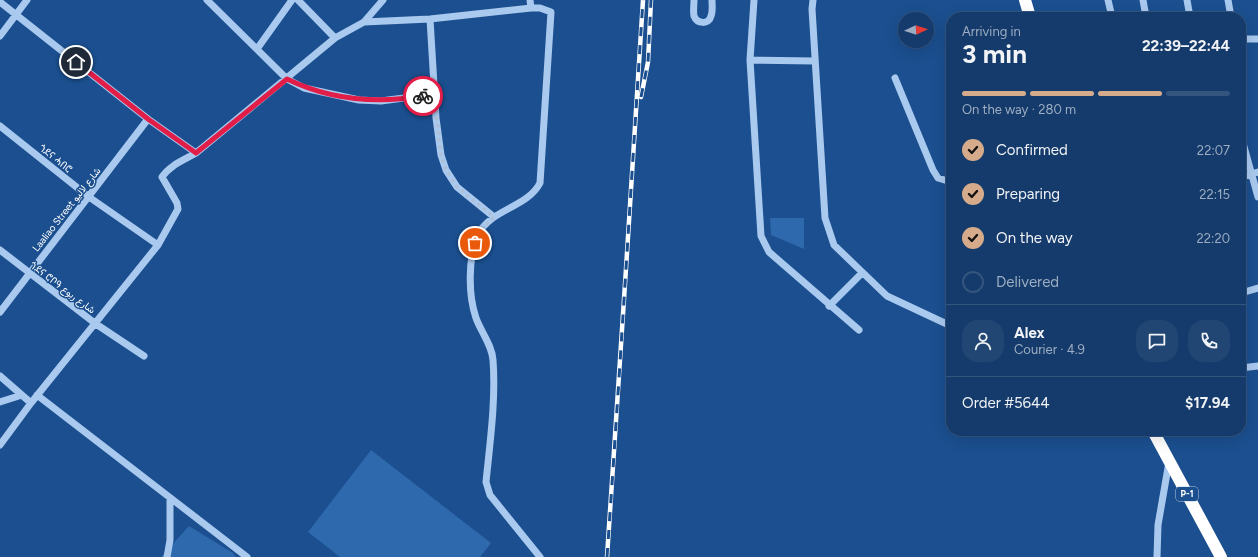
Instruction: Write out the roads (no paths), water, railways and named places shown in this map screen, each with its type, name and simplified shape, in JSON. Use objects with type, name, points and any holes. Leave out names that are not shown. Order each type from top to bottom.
[{"type":"highway","points":[[1025,0],[1029,12]]},
{"type":"highway","name":"P-1","points":[[1156,436],[1222,557]]},
{"type":"street","points":[[0,36],[27,0]]},
{"type":"street","points":[[207,0],[287,79],[304,88],[359,100],[381,101],[434,94]]},
{"type":"street","points":[[257,49],[292,0]]},
{"type":"street","points":[[298,0],[335,38]]},
{"type":"street","points":[[0,445],[37,395],[96,324],[158,245],[178,209],[177,203],[162,177],[170,167],[196,153],[335,38],[364,22],[383,0]]},
{"type":"street","points":[[530,0],[531,8]]},
{"type":"street","points":[[694,0],[694,16],[697,21],[702,23],[708,21],[711,17],[712,0]]},
{"type":"street","points":[[754,0],[750,60],[761,236],[769,252],[829,306],[859,330]]},
{"type":"street","points":[[813,0],[814,61],[825,218],[834,245],[887,296],[946,324]]},
{"type":"street","points":[[1108,0],[1111,12]]},
{"type":"street","points":[[1144,0],[1145,12]]},
{"type":"street","points":[[1187,0],[1189,12]]},
{"type":"street","points":[[1228,0],[1230,12]]},
{"type":"street","points":[[0,2],[148,119],[196,153]]},
{"type":"street","points":[[364,22],[430,19],[531,8],[540,8],[551,12],[540,183],[536,190],[530,195],[494,217],[478,234],[472,252],[470,274],[476,317],[494,359],[493,398],[486,482],[490,495],[540,557]]},
{"type":"street","points":[[430,19],[434,94],[441,155],[446,170],[457,187],[494,217]]},
{"type":"street","points":[[1246,40],[1257,42]]},
{"type":"street","points":[[750,60],[814,61]]},
{"type":"street","points":[[894,78],[932,170],[938,178],[946,180]]},
{"type":"street","name":"Laaliao Street شارع لاليو","points":[[0,312],[148,119]]},
{"type":"street","name":"ጎደና ሓበሮ","points":[[0,126],[89,196],[158,245]]},
{"type":"street","points":[[1246,149],[1255,173],[1258,197]]},
{"type":"street","name":"ጎደና ሮቦዓ شارع ربوع","points":[[0,250],[96,324],[144,356]]},
{"type":"street","points":[[829,306],[862,273]]},
{"type":"street","points":[[1246,291],[1258,288]]},
{"type":"street","points":[[1246,367],[1258,366]]},
{"type":"street","points":[[0,376],[31,403]]},
{"type":"street","points":[[0,402],[22,395]]},
{"type":"street","points":[[37,395],[247,557]]},
{"type":"street","points":[[1157,557],[1158,525],[1169,462]]},
{"type":"street","points":[[167,557],[170,540],[170,498]]},
{"type":"railway","points":[[607,557],[643,0]]},
{"type":"railway","points":[[641,97],[648,62],[651,0]]}]
